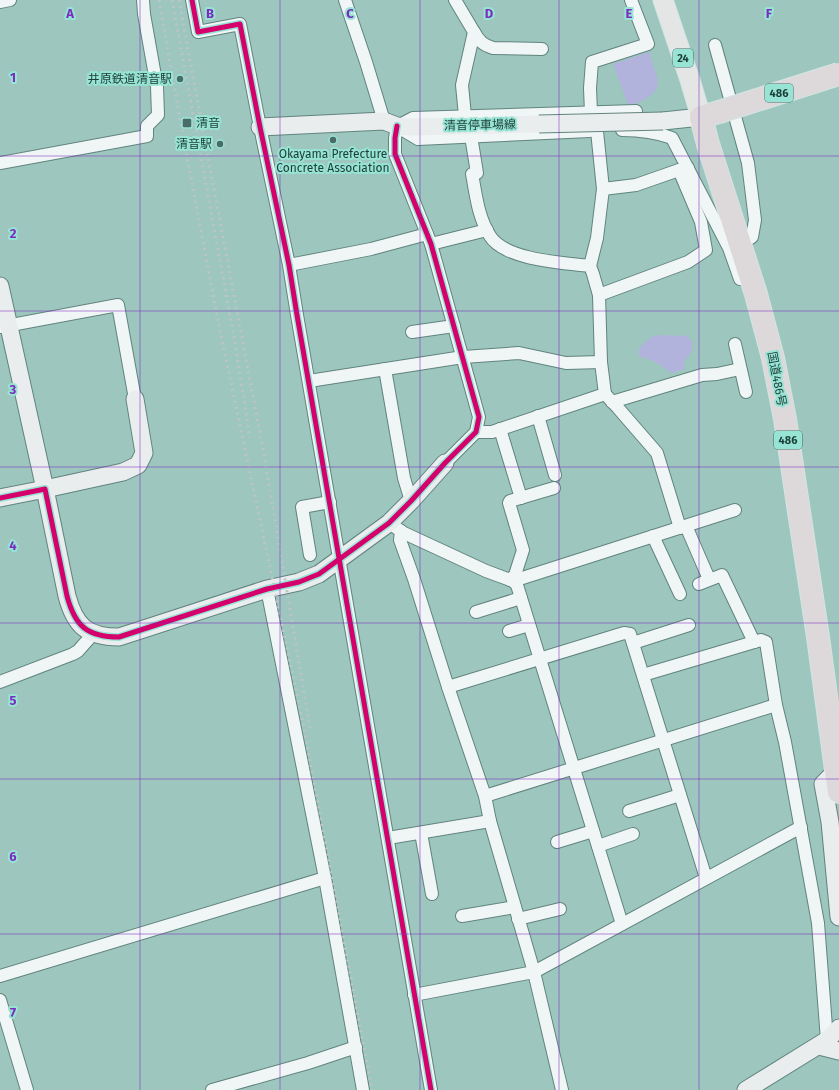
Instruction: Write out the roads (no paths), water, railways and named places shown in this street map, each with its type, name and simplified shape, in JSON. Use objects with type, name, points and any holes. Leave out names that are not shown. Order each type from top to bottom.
[{"type":"highway","name":"486","points":[[710,114],[839,74]]},
{"type":"highway","name":"国道486号","points":[[710,114],[708,144],[741,244],[768,335],[785,419],[818,637],[837,781]]},
{"type":"main road","name":"24","points":[[663,0],[690,80],[710,114]]},
{"type":"street","points":[[0,2],[10,0]]},
{"type":"street","points":[[0,164],[147,136],[147,126],[158,116],[158,112],[157,87],[145,25],[143,0]]},
{"type":"street","points":[[192,0],[198,32],[240,24],[260,127],[290,265],[431,1090]]},
{"type":"street","points":[[0,286],[5,326],[45,489],[67,596],[72,612],[83,627],[93,634],[108,637],[119,637],[267,589],[299,582],[319,574],[395,527],[411,501],[445,463],[476,432],[479,417],[429,239],[395,154],[395,138],[391,124],[366,62],[345,0]]},
{"type":"street","points":[[455,0],[482,44],[493,48],[542,49]]},
{"type":"street","points":[[591,113],[590,88],[592,62],[648,44],[631,0]]},
{"type":"street","points":[[465,116],[462,85],[474,32]]},
{"type":"street","points":[[715,45],[748,163],[755,220],[752,237],[741,244]]},
{"type":"street","points":[[391,124],[413,118],[636,111],[636,130]]},
{"type":"street","name":"清音停車場線","points":[[260,127],[391,124],[410,127],[663,121],[710,114]]},
{"type":"street","points":[[391,124],[418,139],[636,130],[661,134],[672,138],[702,222],[706,250],[688,262],[599,295]]},
{"type":"street","points":[[596,131],[603,189],[597,238],[590,266],[599,295],[601,362],[608,398],[657,453],[704,581],[722,575],[754,642]]},
{"type":"street","points":[[470,136],[477,173],[472,174],[479,210],[490,237],[496,243],[514,253],[537,259],[590,266]]},
{"type":"street","points":[[603,189],[636,185],[684,169]]},
{"type":"street","points":[[684,169],[729,248],[755,320],[768,335]]},
{"type":"street","points":[[290,265],[372,249],[487,230]]},
{"type":"street","points":[[0,498],[122,472],[138,465],[144,453],[136,399],[118,305],[5,326]]},
{"type":"street","points":[[412,332],[454,326]]},
{"type":"street","points":[[735,344],[746,392]]},
{"type":"street","points":[[309,381],[463,358],[519,353],[566,363],[601,362]]},
{"type":"street","points":[[385,369],[404,478],[411,501]]},
{"type":"street","points":[[476,432],[492,432],[538,416],[608,398],[702,375],[717,374],[740,369]]},
{"type":"street","points":[[538,416],[555,475]]},
{"type":"street","points":[[500,429],[521,498]]},
{"type":"street","points":[[511,581],[515,575],[523,550],[509,503],[510,501],[554,488]]},
{"type":"street","points":[[310,555],[302,507],[330,502]]},
{"type":"street","points":[[511,581],[735,510]]},
{"type":"street","points":[[395,527],[486,571],[511,581],[516,585],[622,924]]},
{"type":"street","points":[[395,527],[414,579],[448,688],[485,796],[490,821],[534,972],[562,1090]]},
{"type":"street","points":[[653,536],[680,594]]},
{"type":"street","points":[[267,589],[325,878],[364,1090]]},
{"type":"street","points":[[476,612],[521,598]]},
{"type":"street","points":[[509,631],[529,625]]},
{"type":"street","points":[[633,643],[689,625]]},
{"type":"street","points":[[448,688],[624,632],[630,634],[706,878]]},
{"type":"street","points":[[0,682],[73,654],[78,651],[93,634]]},
{"type":"street","points":[[643,675],[761,640],[766,642],[776,705],[785,742],[818,923],[828,1046]]},
{"type":"street","points":[[485,796],[664,742],[776,705]]},
{"type":"street","points":[[837,781],[823,784],[830,822],[839,917]]},
{"type":"street","points":[[629,811],[680,795]]},
{"type":"street","points":[[388,838],[490,821]]},
{"type":"street","points":[[414,995],[534,972],[800,828]]},
{"type":"street","points":[[557,842],[593,831]]},
{"type":"street","points":[[421,833],[432,894]]},
{"type":"street","points":[[598,846],[633,834]]},
{"type":"street","points":[[0,976],[325,878]]},
{"type":"street","points":[[462,916],[515,907]]},
{"type":"street","points":[[518,919],[560,909]]},
{"type":"street","points":[[0,1000],[27,1090]]},
{"type":"street","points":[[746,1090],[828,1046],[839,1028]]},
{"type":"street","points":[[212,1090],[308,1063],[356,1047]]},
{"type":"railway","points":[[159,0],[220,331],[303,723],[372,1090]]},
{"type":"railway","points":[[172,0],[233,331],[250,438]]},
{"type":"railway","points":[[179,0],[263,449],[310,728]]},
{"type":"place","name":"井原鉄道清音駅","points":[[180,79]]},
{"type":"place","name":"清音","points":[[187,123]]},
{"type":"place","name":"Okayama Prefecture Concrete Association","points":[[333,140]]},
{"type":"place","name":"清音駅","points":[[220,144]]}]
